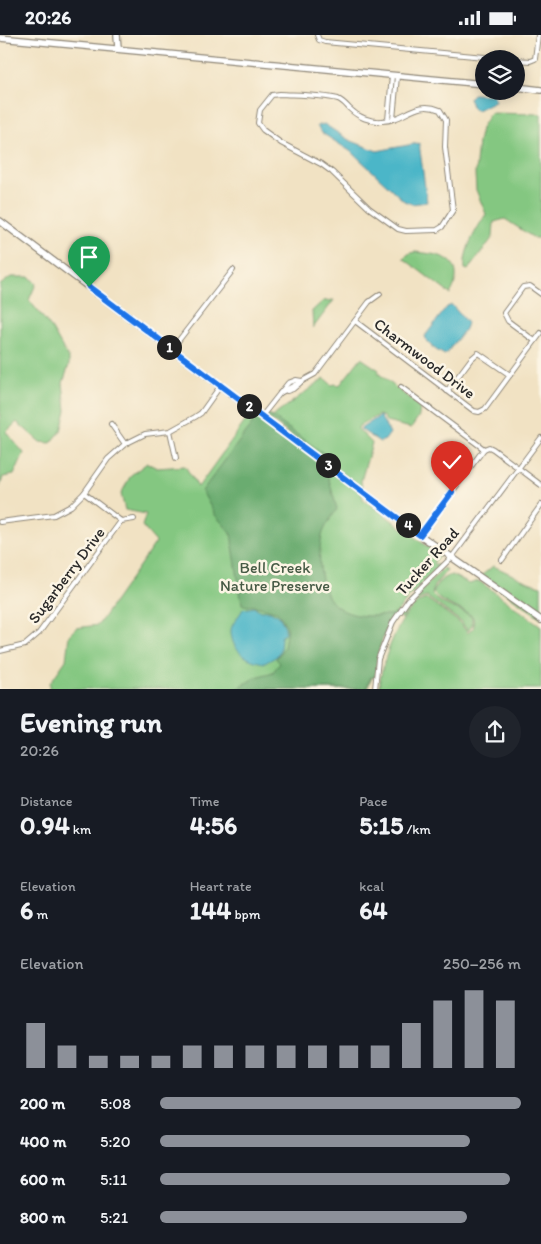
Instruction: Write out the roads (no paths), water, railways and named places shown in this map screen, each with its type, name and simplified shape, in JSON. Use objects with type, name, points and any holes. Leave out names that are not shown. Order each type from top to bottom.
[{"type":"street","points":[[117,35],[118,48]]},
{"type":"street","points":[[318,35],[319,39],[325,42],[475,56]]},
{"type":"street","points":[[525,61],[534,59],[538,35]]},
{"type":"street","points":[[0,38],[475,83]]},
{"type":"street","points":[[390,120],[395,76]]},
{"type":"street","points":[[525,88],[541,90]]},
{"type":"street","points":[[280,94],[338,99],[355,113],[367,119],[378,121],[390,120],[421,107],[437,109],[446,117],[447,170],[454,206],[452,213],[442,227],[437,230],[406,231],[398,229],[361,202],[332,172],[281,143],[263,130],[257,120],[260,111],[272,95],[280,94]]},
{"type":"street","points":[[0,221],[420,535],[541,620]]},
{"type":"street","points":[[172,349],[233,270]]},
{"type":"street","points":[[535,341],[508,321],[504,313],[524,287],[530,286],[541,294]]},
{"type":"street","points":[[280,393],[293,389],[318,371],[369,302],[380,294]]},
{"type":"street","name":"Charmwood Drive","points":[[355,321],[474,411],[479,412],[485,409],[541,333]]},
{"type":"street","points":[[447,391],[471,359],[478,353],[510,375]]},
{"type":"street","points":[[262,416],[292,380],[302,381]]},
{"type":"street","points":[[0,522],[54,515],[71,506],[84,493],[108,459],[124,443],[145,434],[170,431],[201,413],[221,385]]},
{"type":"street","points":[[401,387],[484,449]]},
{"type":"street","points":[[111,424],[124,443]]},
{"type":"street","points":[[170,431],[176,458]]},
{"type":"street","name":"Tucker Road","points":[[375,689],[378,659],[393,622],[409,599],[452,557],[541,438]]},
{"type":"street","points":[[420,535],[484,449],[489,447],[493,449],[541,485]]},
{"type":"street","points":[[84,493],[121,521],[134,519]]},
{"type":"street","points":[[502,560],[541,505]]},
{"type":"street","name":"Sugarberry Drive","points":[[0,651],[25,645],[39,633],[121,521]]},
{"type":"water","points":[[475,94],[475,100],[495,101],[477,110],[473,109],[469,98]]},
{"type":"water","points":[[324,124],[349,140],[377,151],[419,143],[427,202],[412,204],[404,201],[353,153],[322,133],[317,126]]},
{"type":"water","points":[[452,305],[467,323],[465,329],[445,355],[430,345],[425,336],[447,307]]},
{"type":"water","points":[[380,416],[390,433],[385,440],[380,442],[360,429]]},
{"type":"water","points":[[255,607],[260,611],[270,611],[279,616],[285,627],[277,656],[265,663],[252,660],[241,654],[234,644],[232,637],[232,627],[243,609]]},
{"type":"park label","name":"Bell Creek Nature Preserve","points":[[275,576]]}]
